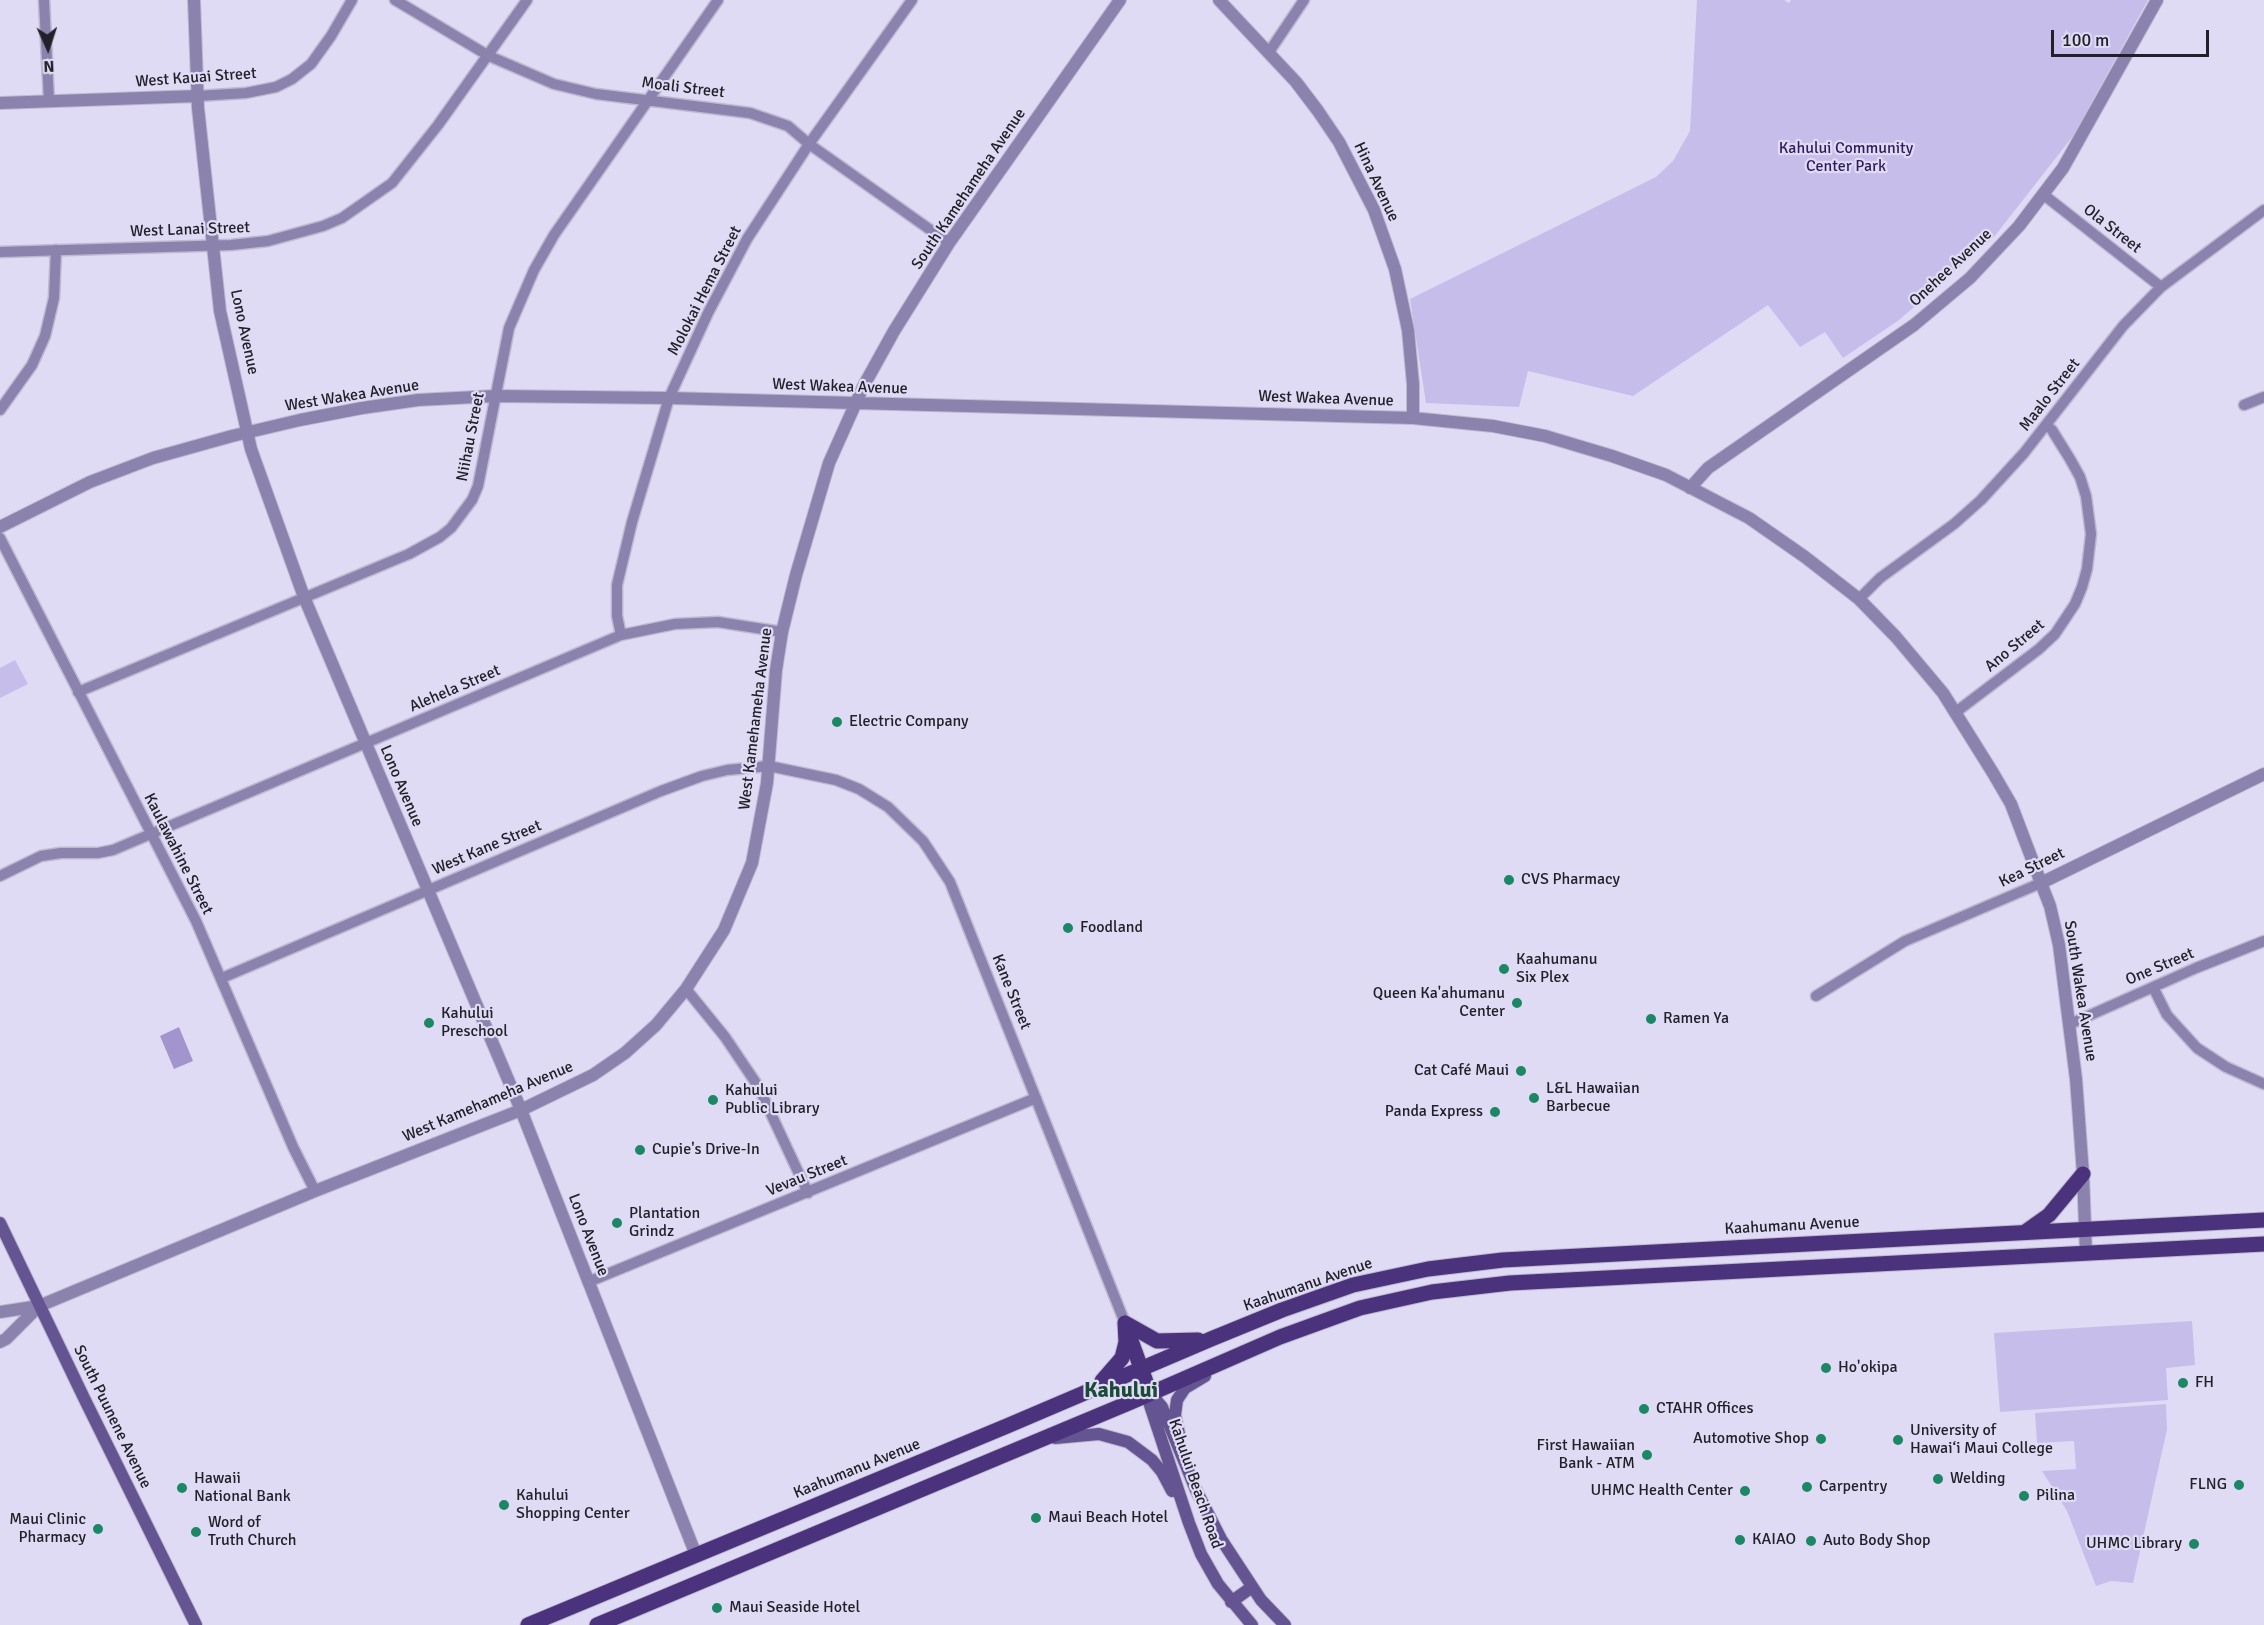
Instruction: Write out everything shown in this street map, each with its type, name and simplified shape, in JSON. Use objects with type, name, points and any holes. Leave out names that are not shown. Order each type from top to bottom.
[{"type":"main road","points":[[2025,1232],[2049,1215],[2083,1174]]},
{"type":"main road","name":"Kaahumanu Avenue","points":[[528,1625],[1211,1339],[1282,1310],[1353,1285],[1428,1269],[1503,1260],[2264,1220]]},
{"type":"main road","name":"South Puunene Avenue","points":[[0,1223],[196,1625]]},
{"type":"main road","points":[[597,1625],[1299,1330],[1360,1308],[1432,1292],[1510,1283],[2264,1244]]},
{"type":"main road","points":[[1637,1252],[1639,1275]]},
{"type":"main road","points":[[1125,1323],[1157,1341],[1211,1339]]},
{"type":"main road","points":[[1125,1323],[1150,1393]]},
{"type":"main road","points":[[1095,1388],[1117,1367],[1122,1358],[1126,1342],[1125,1323]]},
{"type":"main road","points":[[1186,1464],[1175,1415],[1177,1400],[1185,1388],[1208,1374],[1216,1365]]},
{"type":"main road","name":"Kahului Beach Road","points":[[1150,1393],[1162,1407],[1196,1490],[1221,1539],[1252,1587],[1285,1625]]},
{"type":"main road","name":"Kahului Beach Road","points":[[1150,1393],[1148,1399],[1201,1554],[1218,1584],[1252,1625]]},
{"type":"main road","points":[[1033,1443],[1085,1434],[1114,1437],[1128,1442],[1146,1455],[1162,1472],[1189,1523]]},
{"type":"main road","points":[[913,1465],[923,1489]]},
{"type":"main road","points":[[696,1555],[706,1579]]},
{"type":"main road","points":[[1231,1602],[1252,1587]]},
{"type":"street","points":[[44,0],[50,101]]},
{"type":"street","name":"Lono Avenue","points":[[194,0],[198,96],[220,311],[247,433],[264,490],[304,597],[521,1110],[696,1555]]},
{"type":"street","name":"West Kauai Street","points":[[0,103],[198,96],[246,93],[276,87],[292,79],[311,64],[352,0]]},
{"type":"street","name":"Moali Street","points":[[395,0],[489,56],[554,84],[596,94],[729,109],[764,116],[788,126],[809,144],[949,243]]},
{"type":"street","name":"West Lanai Street","points":[[0,252],[231,245],[268,241],[342,219],[392,183],[489,56],[527,0]]},
{"type":"street","name":"Niihau Street","points":[[78,692],[409,554],[440,537],[451,528],[472,500],[478,486],[510,328],[534,270],[554,236],[718,0]]},
{"type":"street","name":"Molokai Hema Street","points":[[621,635],[617,616],[618,585],[632,522],[669,398],[708,313],[747,239],[809,144],[912,0]]},
{"type":"street","name":"South Kamehameha Avenue","points":[[856,403],[894,331],[949,243],[1120,0]]},
{"type":"street","name":"Hina Avenue","points":[[1219,0],[1296,82],[1339,142],[1374,210],[1395,269],[1408,330],[1413,384],[1413,418]]},
{"type":"street","points":[[1269,51],[1304,0]]},
{"type":"street","name":"Onehee Avenue","points":[[1690,488],[1708,468],[1914,325],[1970,278],[2019,226],[2063,168],[2157,0]]},
{"type":"street","name":"Ola Street","points":[[2044,195],[2162,287]]},
{"type":"street","name":"Maalo Street","points":[[1859,599],[1880,578],[1954,524],[1981,500],[2024,453],[2123,326],[2162,287],[2264,210]]},
{"type":"street","points":[[0,410],[32,365],[45,336],[54,298],[56,250]]},
{"type":"street","name":"West Wakea Avenue","points":[[0,527],[90,482],[153,458],[247,433],[362,408],[418,400],[495,396],[669,398],[1413,418],[1493,426],[1559,440],[1623,459],[1666,475],[1690,488]]},
{"type":"street","points":[[2244,405],[2264,397]]},
{"type":"street","name":"West Kamehameha Avenue","points":[[39,1306],[315,1191],[521,1110],[593,1075],[625,1053],[656,1025],[686,989],[724,930],[752,863],[769,766],[776,670],[782,632],[796,575],[830,463],[856,403]]},
{"type":"street","name":"Ano Street","points":[[1956,712],[2039,649],[2055,634],[2075,604],[2082,587],[2087,569],[2091,534],[2086,496],[2080,477],[2070,459],[2046,425]]},
{"type":"street","name":"South Wakea Avenue","points":[[1690,488],[1749,518],[1805,556],[1859,599],[1896,637],[1956,712],[2011,804],[2050,906],[2059,945],[2070,1024],[2083,1174],[2086,1253]]},
{"type":"street","name":"Kaulawahine Street","points":[[0,538],[195,921],[222,978],[293,1147],[315,1191]]},
{"type":"street","name":"Alehela Street","points":[[0,876],[40,856],[113,850],[621,635],[675,624],[718,622],[782,632]]},
{"type":"street","name":"West Kane Street","points":[[222,978],[677,784],[727,770],[769,766]]},
{"type":"street","name":"Kane Street","points":[[769,766],[836,780],[859,789],[888,807],[923,841],[941,866],[957,899],[1125,1323]]},
{"type":"street","name":"Kea Street","points":[[1816,996],[1905,941],[2041,883],[2264,774]]},
{"type":"street","name":"One Street","points":[[2070,1024],[2264,941]]},
{"type":"street","points":[[2153,987],[2166,1015],[2197,1048],[2226,1067],[2264,1084]]},
{"type":"street","points":[[686,989],[725,1037],[758,1086],[808,1193]]},
{"type":"street","name":"Vevau Street","points":[[588,1282],[1036,1098]]},
{"type":"street","points":[[0,1312],[39,1306]]},
{"type":"street","points":[[0,1342],[6,1339],[39,1306]]},
{"type":"green space","name":"Kahului Community Center Park","points":[[1697,0],[1784,0],[1789,3],[1791,0],[2148,0],[2073,136],[1994,237],[1899,320],[1843,358],[1825,332],[1800,347],[1768,305],[1633,396],[1528,371],[1519,407],[1426,403],[1410,299],[1656,177],[1673,161],[1690,131]]},
{"type":"green space","points":[[15,660],[28,684],[0,698],[0,668]]},
{"type":"green space","points":[[2192,1321],[2195,1365],[2166,1368],[2168,1400],[2000,1412],[1994,1333]]},
{"type":"green space","points":[[2166,1404],[2167,1429],[2133,1583],[2111,1581],[2096,1586],[2067,1511],[2042,1471],[2076,1469],[2074,1441],[2037,1443],[2035,1413]]},
{"type":"shaded area","points":[[179,1027],[193,1061],[174,1069],[160,1036]]},
{"type":"place","name":"Electric Company","points":[[837,722]]},
{"type":"place","name":"CVS Pharmacy","points":[[1509,880]]},
{"type":"place","name":"Foodland","points":[[1068,928]]},
{"type":"place","name":"Kaahumanu Six Plex","points":[[1504,969]]},
{"type":"place","name":"Queen Ka'ahumanu Center","points":[[1517,1003]]},
{"type":"place","name":"Ramen Ya","points":[[1651,1019]]},
{"type":"place","name":"Kahului Preschool","points":[[429,1023]]},
{"type":"place","name":"Cat Café Maui","points":[[1521,1071]]},
{"type":"place","name":"L&L Hawaiian Barbecue","points":[[1534,1098]]},
{"type":"place","name":"Kahului Public Library","points":[[713,1100]]},
{"type":"place","name":"Panda Express","points":[[1495,1112]]},
{"type":"place","name":"Cupie's Drive-In","points":[[640,1150]]},
{"type":"place","name":"Plantation Grindz","points":[[617,1223]]},
{"type":"place","name":"Ho'okipa","points":[[1826,1368]]},
{"type":"place","name":"FH","points":[[2183,1383]]},
{"type":"place","name":"CTAHR Offices","points":[[1644,1409]]},
{"type":"place","name":"Automotive Shop","points":[[1821,1439]]},
{"type":"place","name":"University of Hawai‘i Maui College","points":[[1898,1440]]},
{"type":"place","name":"First Hawaiian Bank - ATM","points":[[1647,1455]]},
{"type":"place","name":"Welding","points":[[1938,1479]]},
{"type":"place","name":"FLNG","points":[[2239,1485]]},
{"type":"place","name":"Carpentry","points":[[1807,1487]]},
{"type":"place","name":"Hawaii National Bank","points":[[182,1488]]},
{"type":"place","name":"UHMC Health Center","points":[[1745,1491]]},
{"type":"place","name":"Pilina","points":[[2024,1496]]},
{"type":"place","name":"Kahului Shopping Center","points":[[504,1505]]},
{"type":"place","name":"Maui Beach Hotel","points":[[1036,1518]]},
{"type":"place","name":"Maui Clinic Pharmacy","points":[[98,1529]]},
{"type":"place","name":"Word of Truth Church","points":[[196,1532]]},
{"type":"place","name":"KAIAO","points":[[1740,1540]]},
{"type":"place","name":"Auto Body Shop","points":[[1811,1541]]},
{"type":"place","name":"UHMC Library","points":[[2194,1544]]},
{"type":"place","name":"Maui Seaside Hotel","points":[[717,1608]]},
{"type":"district","name":"Kahului","points":[[1121,1391]]}]
